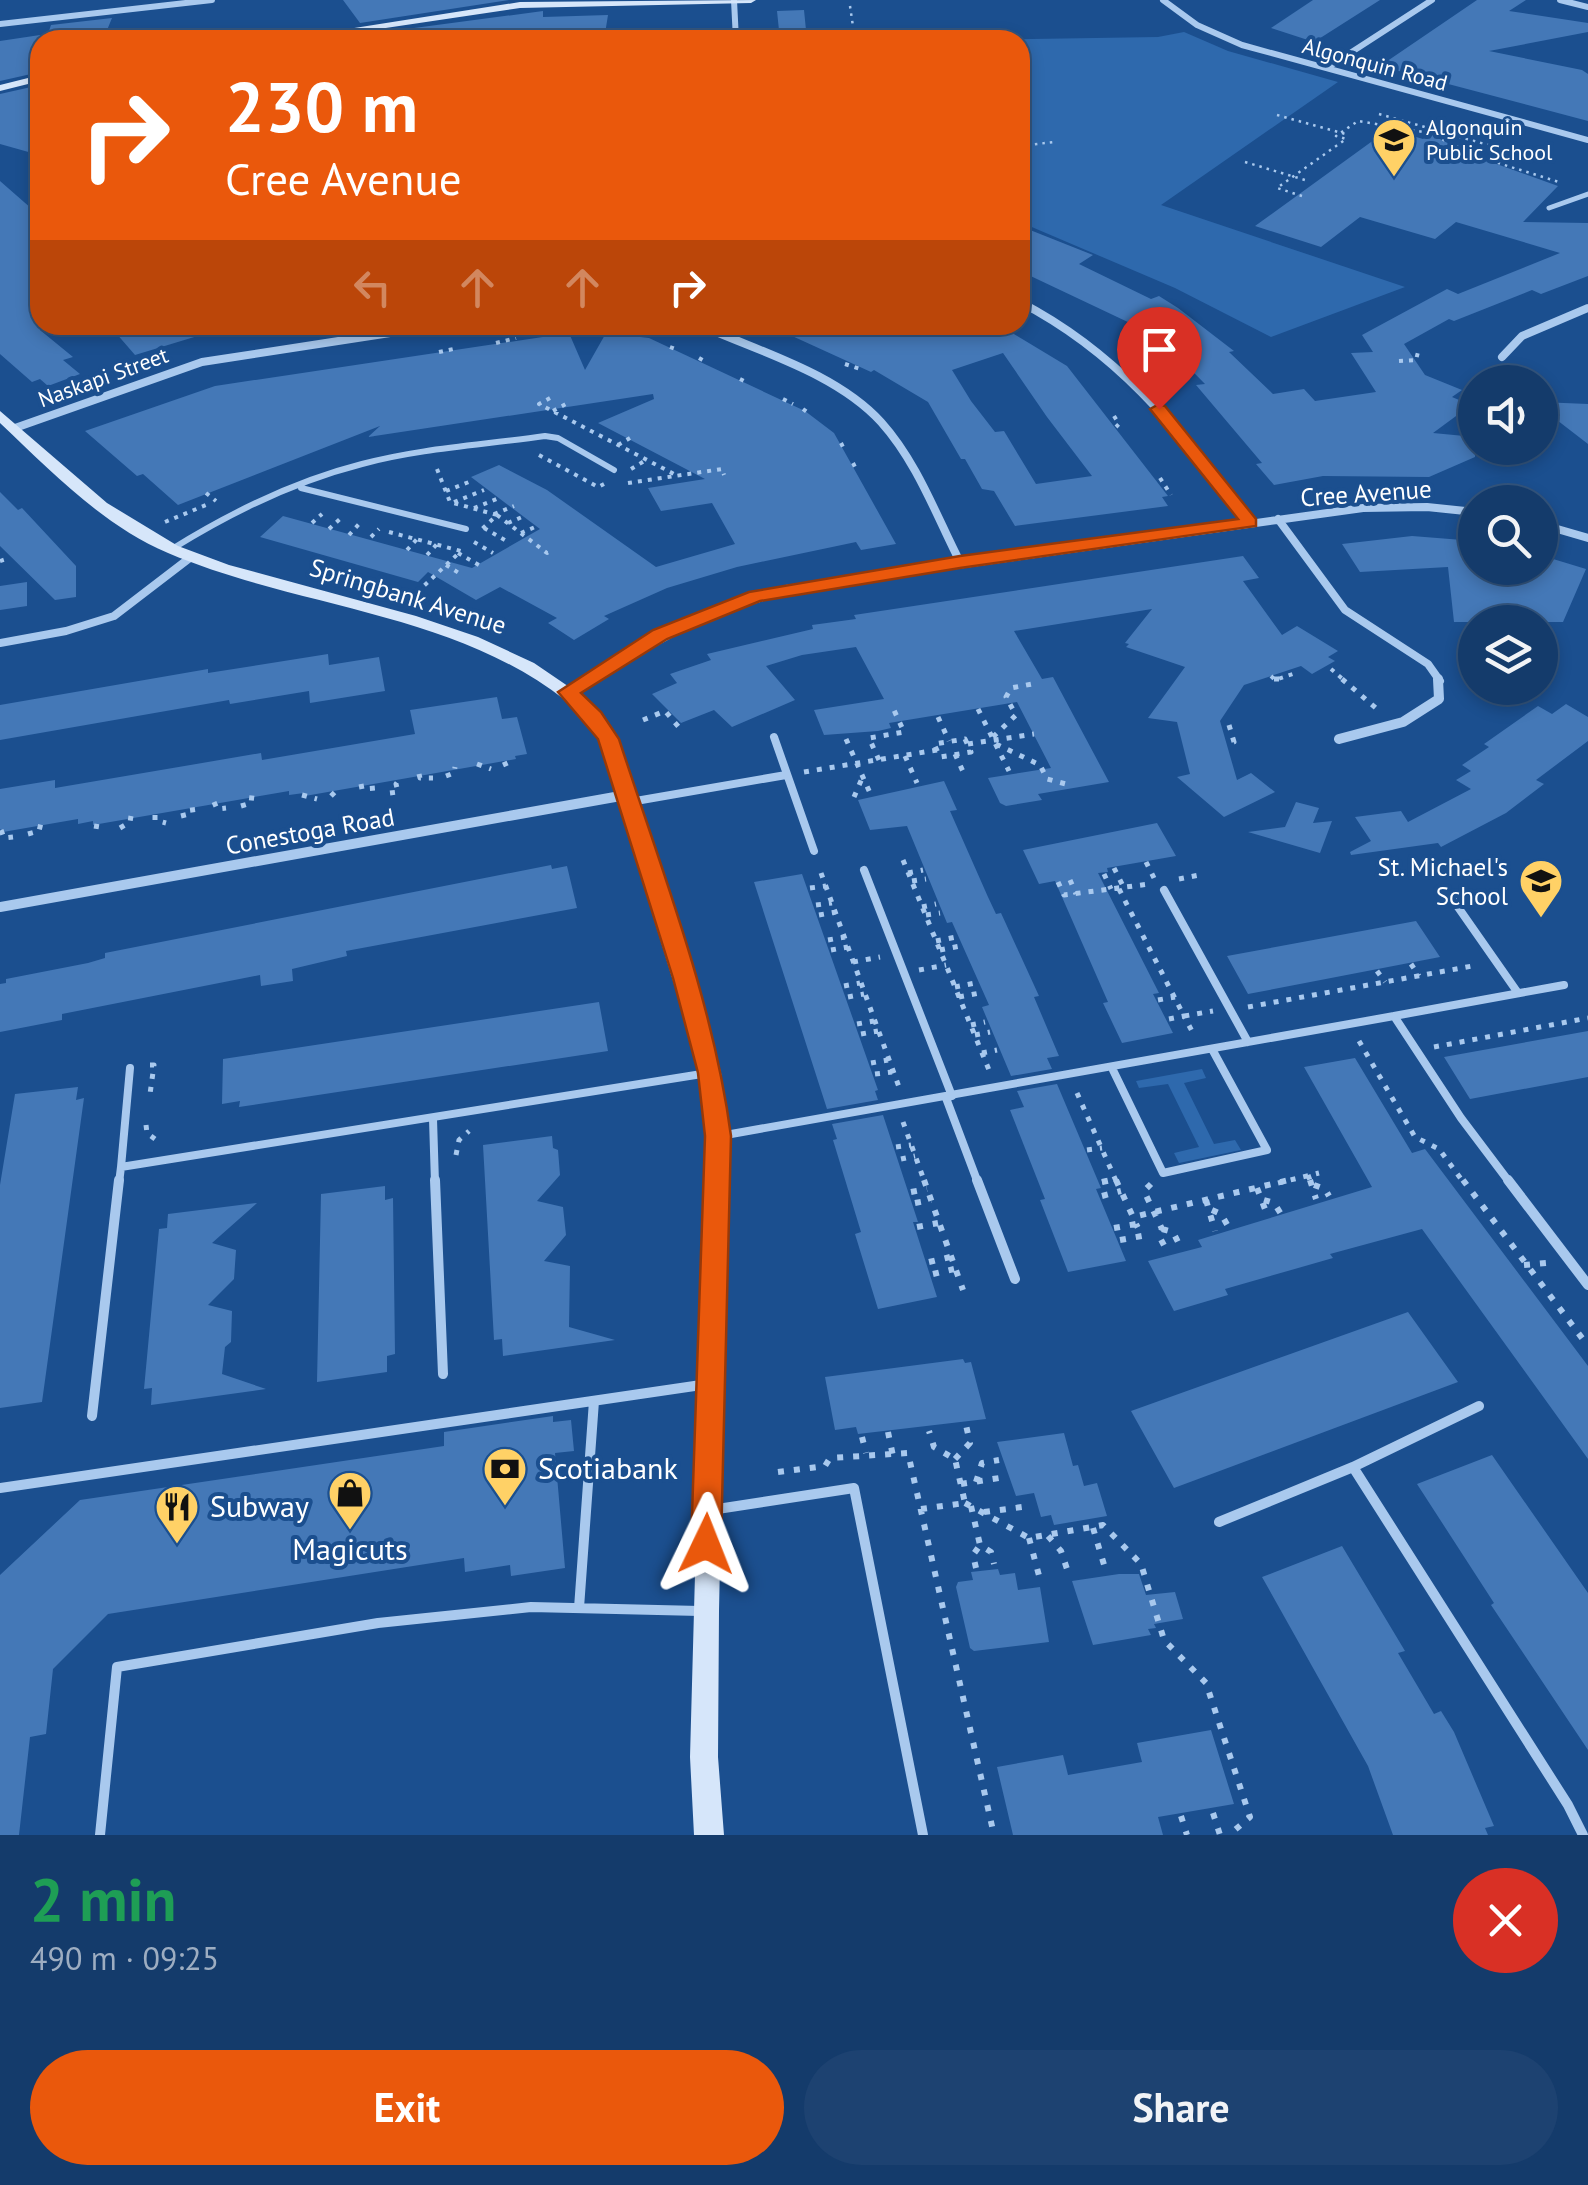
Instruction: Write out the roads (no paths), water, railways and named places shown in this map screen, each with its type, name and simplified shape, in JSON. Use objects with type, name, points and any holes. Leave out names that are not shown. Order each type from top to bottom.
[{"type":"main road","points":[[348,30],[492,8],[577,1],[751,0]]},
{"type":"main road","points":[[0,88],[30,80]]},
{"type":"main road","name":"Springbank Avenue","points":[[0,415],[111,515],[172,549],[467,638],[526,663],[568,692],[603,730],[628,798],[710,1073],[718,1136],[704,1611],[704,1757],[709,1835]]},
{"type":"street","points":[[0,24],[212,0]]},
{"type":"street","points":[[734,0],[736,30]]},
{"type":"street","name":"Algonquin Road","points":[[1163,0],[1222,38],[1588,140]]},
{"type":"street","points":[[1326,68],[1432,0]]},
{"type":"street","points":[[1560,0],[1588,8]]},
{"type":"street","points":[[1030,307],[1061,322],[1118,363],[1250,522]]},
{"type":"street","points":[[1502,357],[1522,336],[1588,308]]},
{"type":"street","name":"Naskapi Street","points":[[14,428],[202,362],[377,335]]},
{"type":"street","points":[[721,335],[844,394],[877,418],[911,470],[960,562]]},
{"type":"street","name":"Cree Avenue","points":[[568,692],[657,636],[719,608],[786,589],[1250,522],[1383,507],[1458,511]]},
{"type":"street","points":[[1278,520],[1345,610],[1438,675],[1442,691],[1439,699],[1394,724],[1339,739]]},
{"type":"street","points":[[1558,529],[1588,538]]},
{"type":"street","points":[[0,643],[66,631],[114,616],[191,557]]},
{"type":"street","name":"Conestoga Road","points":[[0,907],[628,798]]},
{"type":"lane","points":[[1549,208],[1588,194]]},
{"type":"lane","points":[[172,549],[204,528],[365,463],[545,436],[558,438],[614,474]]},
{"type":"lane","points":[[300,488],[466,530]]},
{"type":"lane","points":[[774,737],[814,850]]},
{"type":"lane","points":[[628,798],[786,775]]},
{"type":"lane","points":[[864,870],[1015,1278]]},
{"type":"lane","points":[[1164,890],[1248,1042]]},
{"type":"lane","points":[[1453,900],[1518,994]]},
{"type":"lane","points":[[718,1136],[1564,985]]},
{"type":"lane","points":[[1394,1016],[1461,1118],[1588,1284]]},
{"type":"lane","points":[[1112,1068],[1163,1173],[1268,1150],[1212,1049]]},
{"type":"lane","points":[[92,1416],[130,1068]]},
{"type":"lane","points":[[121,1166],[710,1073]]},
{"type":"lane","points":[[433,1119],[443,1374]]},
{"type":"lane","points":[[0,1488],[712,1383]]},
{"type":"lane","points":[[579,1608],[594,1400]]},
{"type":"lane","points":[[1220,1522],[1353,1467],[1479,1406]]},
{"type":"lane","points":[[1353,1467],[1568,1804],[1583,1835]]},
{"type":"lane","points":[[707,1511],[854,1488],[924,1835]]},
{"type":"lane","points":[[100,1835],[117,1666],[378,1623],[531,1607],[704,1611]]},
{"type":"place","name":"Algonquin Public School","points":[[1394,178]]},
{"type":"place","name":"St. Michael's School","points":[[1541,919]]},
{"type":"place","name":"Scotiabank","points":[[505,1507]]},
{"type":"place","name":"Magicuts","points":[[350,1531]]},
{"type":"place","name":"Subway","points":[[177,1545]]}]
